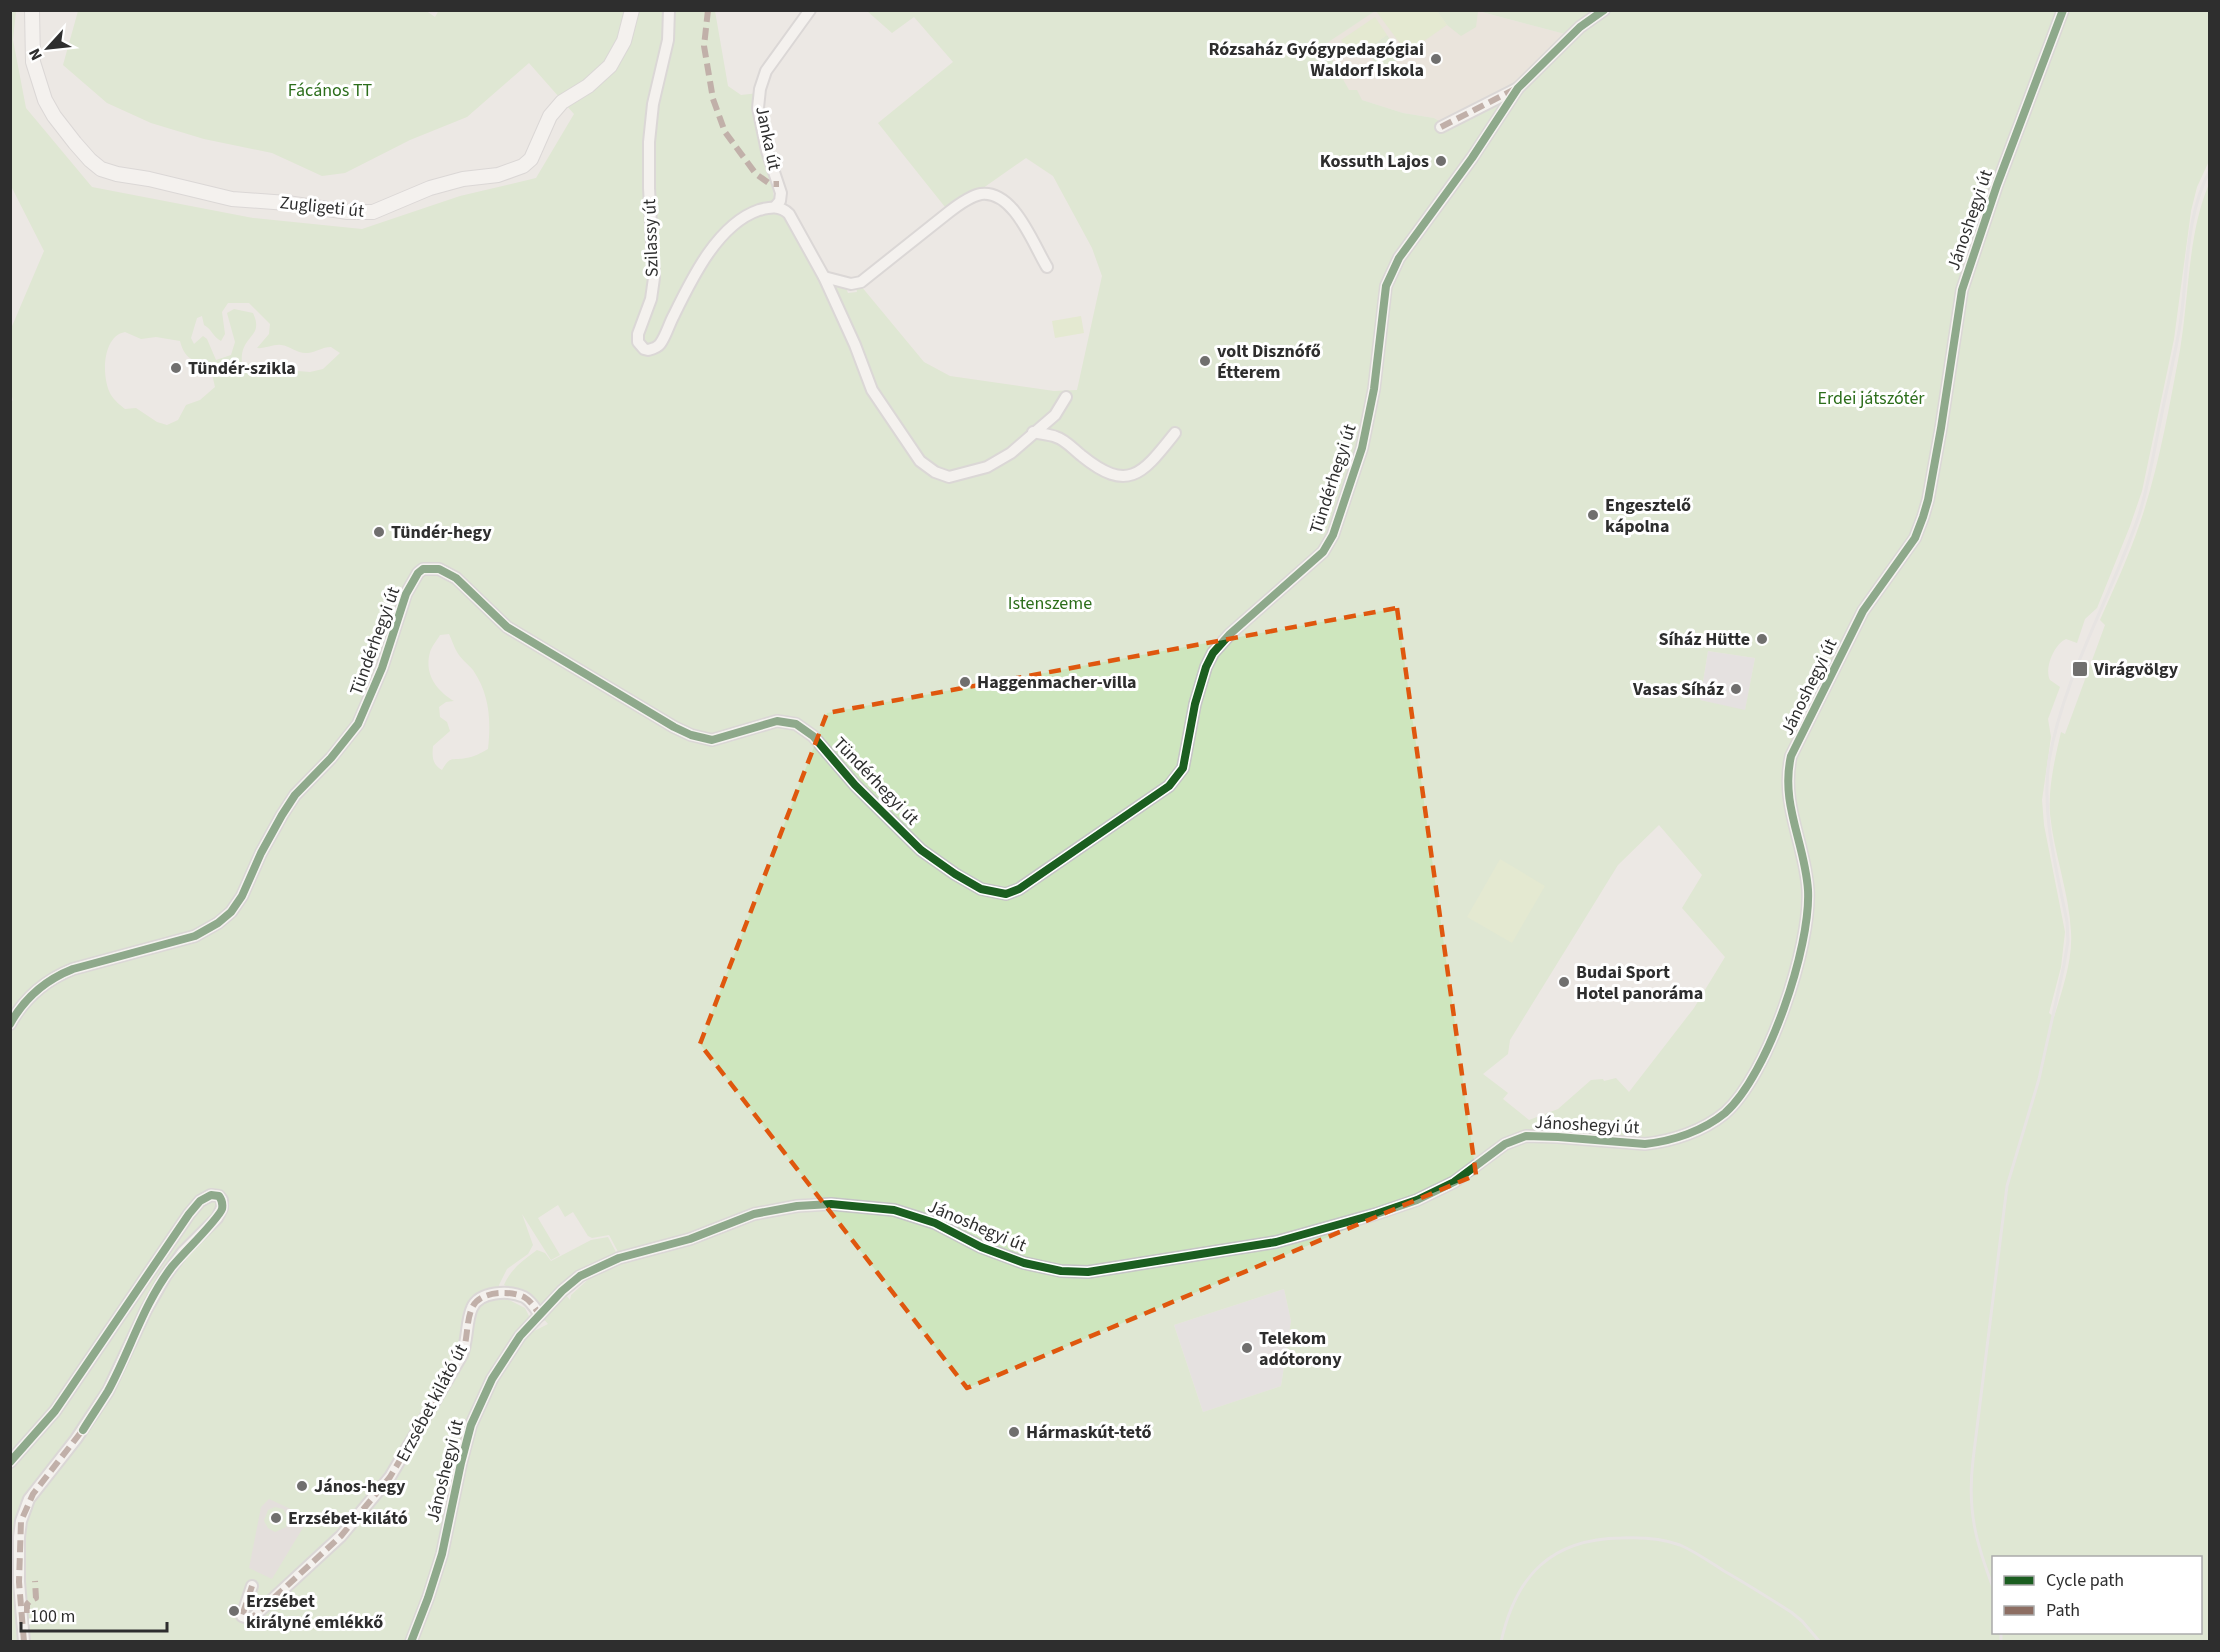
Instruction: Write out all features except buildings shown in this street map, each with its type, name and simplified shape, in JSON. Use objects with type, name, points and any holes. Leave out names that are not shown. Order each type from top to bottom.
[{"type":"street","name":"Zugligeti út","points":[[32,10],[33,62],[45,100],[75,143],[101,169],[232,199],[287,203],[348,212],[374,212],[430,188],[463,179],[498,175],[523,166],[531,159],[550,116],[562,102],[588,86],[610,66],[624,41],[632,10]]},
{"type":"street","name":"Szilassy út","points":[[669,10],[668,40],[653,104],[651,125],[649,188],[654,278],[651,299],[638,334],[640,346],[648,350],[660,344],[692,280],[730,227],[753,213],[775,207]]},
{"type":"street","name":"Janka út","points":[[775,207],[780,201],[781,193],[767,151],[758,108],[760,89],[766,71],[810,10]]},
{"type":"street","points":[[1441,127],[1518,88],[1580,27],[1604,10]]},
{"type":"street","name":"Jánoshegyi út","points":[[411,1641],[442,1554],[461,1463],[476,1412],[502,1360],[520,1336],[580,1276],[604,1264],[690,1239],[754,1214],[776,1209],[831,1204],[894,1210],[935,1223],[981,1247],[1024,1263],[1061,1271],[1088,1272],[1276,1242],[1376,1214],[1417,1200],[1454,1182],[1505,1144],[1526,1136],[1645,1144],[1659,1142],[1698,1129],[1724,1113],[1744,1091],[1780,1019],[1796,972],[1806,927],[1808,892],[1806,874],[1787,790],[1791,756],[1863,611],[1915,538],[1923,517],[1929,500],[1962,290],[1997,185],[2063,10]]},
{"type":"street","name":"Tündérhegyi út","points":[[10,1024],[36,989],[57,976],[73,969],[195,936],[218,923],[231,912],[242,896],[261,852],[295,795],[331,758],[358,724],[382,668],[406,594],[418,573],[428,568],[439,569],[456,578],[507,627],[674,728],[712,740],[777,721],[796,724],[813,736],[855,785],[921,850],[981,889],[1006,894],[1019,889],[1169,786],[1183,768],[1195,704],[1206,667],[1213,653],[1230,634],[1323,552],[1333,535],[1362,448],[1374,389],[1386,286],[1399,258],[1472,158],[1518,88]]},
{"type":"street","points":[[824,277],[851,285],[861,282],[949,212],[980,194],[992,195],[1013,208],[1047,267]]},
{"type":"street","points":[[775,207],[784,209],[789,214],[824,277],[855,345],[872,390],[920,461],[936,472],[949,477],[987,467],[1011,453],[1055,415],[1066,397]]},
{"type":"street","points":[[1033,432],[1057,437],[1097,468],[1117,476],[1137,474],[1156,457],[1175,433]]},
{"type":"street","points":[[10,1462],[55,1411],[189,1214],[200,1202],[211,1195],[219,1196],[222,1200],[222,1208],[217,1218],[183,1252],[166,1275],[146,1310],[108,1390],[76,1440],[29,1499],[21,1521],[19,1537],[19,1582],[24,1641]]},
{"type":"street","name":"Erzsébet kilátó út","points":[[252,1586],[242,1616],[251,1619],[341,1536],[390,1478],[462,1355],[473,1305],[492,1294],[512,1294],[526,1299],[540,1315]]},
{"type":"highlighted area","points":[[1397,608],[1476,1175],[967,1388],[700,1044],[827,713]]},
{"type":"shaded area","name":"Rózsaház Gyógypedagógiai Waldorf Iskola","points":[[1375,10],[1437,11],[1447,25],[1477,11],[1565,34],[1517,81],[1441,122],[1434,118],[1403,113],[1362,100],[1349,91],[1324,45]]},
{"type":"shaded area","points":[[1708,651],[1755,658],[1745,711],[1700,700]]},
{"type":"shaded area","points":[[1284,1289],[1291,1321],[1281,1386],[1203,1412],[1174,1325]]},
{"type":"shaded area","points":[[269,1499],[304,1515],[304,1526],[272,1579],[249,1568],[261,1507]],"holes":[[[275,1507],[283,1509],[289,1519],[286,1527],[275,1532],[268,1528],[264,1521],[268,1510]]]},
{"type":"green space","points":[[425,10],[435,17],[439,10],[715,11],[728,86],[741,95],[759,93],[775,205],[790,220],[832,284],[846,288],[848,293],[857,292],[856,287],[861,286],[924,362],[950,376],[1054,391],[1077,390],[1102,276],[1092,248],[1053,176],[1026,158],[949,212],[878,123],[953,62],[914,17],[892,33],[867,11],[1375,11],[1324,45],[1349,90],[1357,90],[1362,100],[1403,113],[1434,118],[1441,122],[1517,81],[1565,34],[1478,11],[2209,11],[2209,161],[2197,187],[2191,211],[2174,339],[2142,491],[2097,608],[2085,619],[2077,643],[2066,639],[2051,657],[2048,675],[2050,680],[2060,687],[2048,719],[2051,737],[2042,800],[2044,825],[2065,932],[2061,967],[2049,1013],[2054,1017],[2066,975],[2071,942],[2070,917],[2050,814],[2054,763],[2061,732],[2065,734],[2105,625],[2100,620],[2131,548],[2153,480],[2180,350],[2193,244],[2202,203],[2209,184],[2209,1641],[11,1641],[10,403],[13,400],[10,390],[10,331],[44,251],[11,186],[11,11],[16,11],[13,40],[26,108],[92,187],[253,218],[362,229],[460,196],[536,178],[574,114],[529,63],[467,117],[410,140],[345,173],[322,176],[272,153],[204,139],[151,123],[107,103],[63,65],[78,11]],"holes":[[[228,303],[249,303],[270,324],[269,334],[257,348],[281,345],[308,353],[331,347],[340,353],[323,369],[310,372],[285,370],[257,363],[242,364],[244,347],[254,333],[256,321],[253,313],[234,309],[227,313],[235,342],[231,355],[216,360],[207,339],[203,336],[194,344],[191,338],[197,318],[202,316],[204,325],[221,341],[225,334],[222,312]],[[125,332],[141,339],[156,337],[180,341],[188,357],[205,363],[212,374],[215,387],[200,400],[186,405],[178,420],[167,425],[157,422],[136,408],[125,409],[111,395],[106,379],[108,349],[117,335]],[[449,634],[459,655],[479,679],[488,708],[489,728],[488,749],[472,757],[450,760],[442,770],[433,760],[433,746],[450,731],[447,722],[440,717],[439,707],[446,702],[454,701],[442,692],[430,674],[430,652],[440,635]],[[1708,651],[1755,658],[1745,710],[1700,700]],[[1659,825],[1702,875],[1682,908],[1725,957],[1694,1008],[1629,1092],[1616,1078],[1604,1081],[1603,1079],[1591,1080],[1558,1109],[1529,1120],[1503,1099],[1508,1093],[1483,1074],[1508,1054],[1510,1040],[1618,865]],[[558,1205],[565,1217],[573,1212],[588,1236],[592,1238],[609,1235],[623,1261],[592,1276],[571,1295],[570,1300],[566,1295],[542,1317],[548,1324],[534,1331],[527,1324],[529,1316],[525,1308],[503,1297],[499,1285],[507,1269],[528,1254],[533,1245],[522,1214],[551,1260],[560,1255],[538,1218]],[[1284,1289],[1291,1321],[1281,1386],[1203,1412],[1174,1325]]]},
{"type":"green space","points":[[1376,11],[1437,11],[1447,25],[1407,53]]},
{"type":"green space","points":[[1437,11],[1478,11],[1476,27],[1461,36],[1447,25]]},
{"type":"green space","points":[[1375,17],[1387,35],[1354,58],[1341,40]]},
{"type":"green space","points":[[1387,35],[1402,57],[1381,71],[1366,50]]},
{"type":"green space","points":[[1081,316],[1084,333],[1055,338],[1052,321]]},
{"type":"green space","points":[[1500,859],[1545,886],[1512,943],[1467,917]]},
{"type":"green space","points":[[608,1237],[617,1254],[589,1264],[542,1304],[504,1285],[514,1270],[537,1250],[545,1253],[551,1261],[591,1240]]},
{"type":"railway","points":[[1992,1584],[1974,1526],[1971,1495],[1973,1460],[2007,1186],[2039,1079],[2068,941],[2067,922],[2049,822],[2047,802],[2049,761],[2065,698],[2128,546],[2143,503],[2178,337],[2196,206],[2210,170]]},
{"type":"railway","points":[[1501,1642],[1516,1598],[1540,1565],[1575,1545],[1621,1538],[1659,1539],[1680,1545],[1791,1612],[1820,1642]]},
{"type":"railway","points":[[2001,1634],[2001,1642]]},
{"type":"marked path","points":[[708,10],[704,46],[713,99],[725,132],[756,174],[770,184],[779,184]]},
{"type":"marked path","points":[[1441,127],[1515,89]]},
{"type":"marked path","points":[[252,1586],[242,1616],[251,1619],[341,1536],[390,1477],[462,1355],[470,1313],[476,1302],[488,1295],[511,1293],[524,1297],[540,1315]]},
{"type":"marked path","points":[[24,1642],[19,1582],[21,1521],[33,1494],[85,1427]]},
{"type":"marked path","points":[[27,1613],[27,1604],[36,1598],[35,1581]]},
{"type":"cycle path","points":[[10,1024],[29,998],[53,978],[73,969],[195,936],[218,923],[231,912],[242,896],[261,853],[295,795],[331,758],[358,724],[382,668],[406,594],[418,573],[423,569],[439,569],[456,578],[507,627],[691,735],[712,740],[777,721],[796,724],[813,736],[855,785],[921,850],[981,889],[1006,894],[1019,889],[1169,786],[1183,768],[1195,704],[1206,667],[1213,653],[1230,634],[1323,552],[1333,535],[1362,448],[1374,389],[1386,286],[1399,258],[1472,158],[1518,88],[1580,27],[1604,10]]},
{"type":"cycle path","points":[[411,1642],[442,1554],[471,1425],[492,1379],[520,1336],[562,1291],[580,1276],[619,1258],[690,1239],[754,1214],[797,1206],[831,1204],[894,1210],[935,1223],[981,1247],[1024,1263],[1061,1271],[1088,1272],[1276,1242],[1376,1214],[1417,1200],[1454,1182],[1505,1144],[1526,1136],[1645,1144],[1687,1134],[1725,1113],[1741,1095],[1757,1070],[1771,1041],[1784,1009],[1802,944],[1808,890],[1791,807],[1788,774],[1791,756],[1863,611],[1915,538],[1923,517],[1941,428],[1962,290],[1997,185],[2063,10]]},
{"type":"cycle path","points":[[10,1462],[55,1411],[189,1214],[200,1201],[211,1195],[219,1196],[222,1209],[161,1282],[108,1391],[83,1430]]},
{"type":"place","name":"Rózsaház Gyógypedagógiai Waldorf Iskola","points":[[1436,59]]},
{"type":"place","name":"Kossuth Lajos","points":[[1441,161]]},
{"type":"place","name":"volt Disznófő Étterem","points":[[1205,361]]},
{"type":"place","name":"Tündér-szikla","points":[[176,368]]},
{"type":"place","name":"Engesztelő kápolna","points":[[1593,515]]},
{"type":"place","name":"Tündér-hegy","points":[[379,532]]},
{"type":"place","name":"Síház Hütte","points":[[1762,639]]},
{"type":"place","name":"Virágvölgy","points":[[2080,669]]},
{"type":"place","name":"Haggenmacher-villa","points":[[965,682]]},
{"type":"place","name":"Vasas Síház","points":[[1736,689]]},
{"type":"place","name":"Budai Sport Hotel panoráma","points":[[1564,982]]},
{"type":"place","name":"Telekom adótorony","points":[[1247,1348]]},
{"type":"place","name":"Hármaskút-tető","points":[[1014,1432]]},
{"type":"place","name":"János-hegy","points":[[302,1486]]},
{"type":"place","name":"Erzsébet-kilátó","points":[[276,1518]]},
{"type":"place","name":"Erzsébet királyné emlékkő","points":[[234,1611]]},
{"type":"park label","name":"Fácános TT","points":[[330,90]]},
{"type":"park label","name":"Erdei játszótér","points":[[1871,398]]},
{"type":"park label","name":"Istenszeme","points":[[1050,603]]}]
